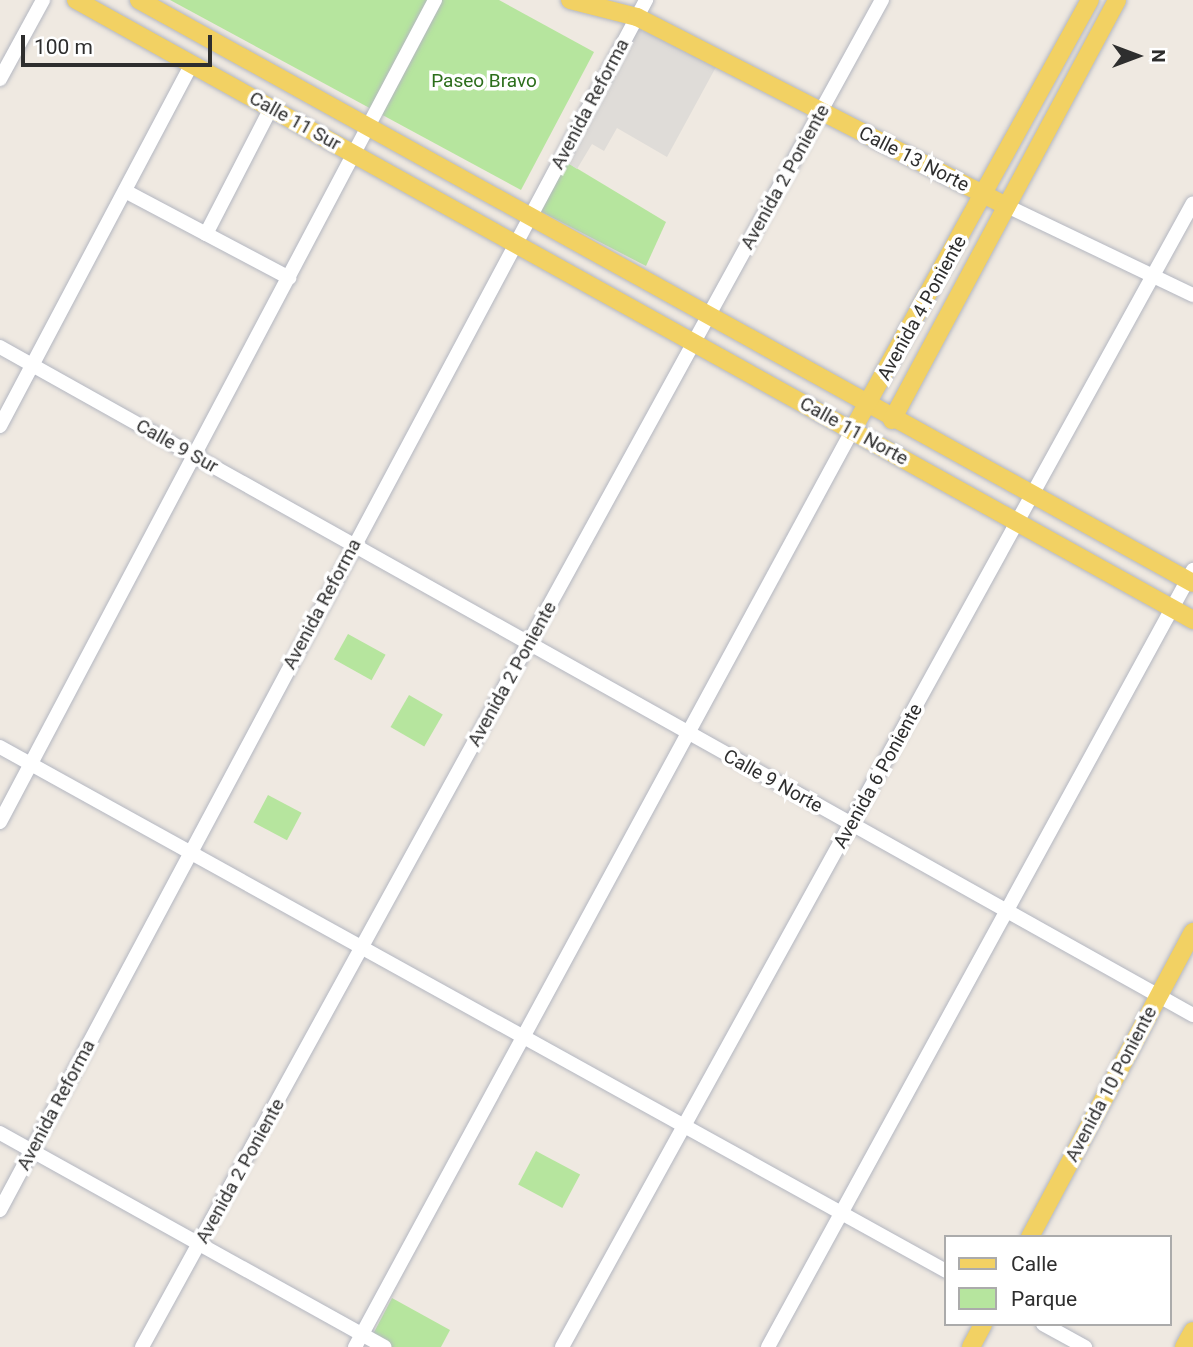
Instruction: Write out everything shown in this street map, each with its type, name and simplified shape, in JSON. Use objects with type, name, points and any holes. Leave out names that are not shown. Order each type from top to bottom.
[{"type":"main road","name":"Calle 11 Sur","points":[[76,0],[515,243]]},
{"type":"main road","name":"Calle 11 Sur","points":[[139,0],[529,218]]},
{"type":"main road","name":"Calle 13 Norte","points":[[570,0],[637,17],[1007,206]]},
{"type":"main road","name":"Avenida 4 Poniente","points":[[852,431],[914,317],[987,195],[1090,0]]},
{"type":"main road","name":"Avenida 4 Poniente","points":[[892,421],[1117,0]]},
{"type":"main road","name":"Calle 11 Norte","points":[[529,218],[892,421],[1191,578]]},
{"type":"main road","name":"Calle 11 Norte","points":[[515,243],[1193,620]]},
{"type":"main road","points":[[914,317],[910,348],[925,361]]},
{"type":"main road","name":"Avenida 10 Poniente","points":[[1031,1235],[1193,932]]},
{"type":"main road","points":[[971,1347],[982,1326]]},
{"type":"main road","points":[[1184,1347],[1193,1331]]},
{"type":"street","points":[[0,79],[43,0]]},
{"type":"street","points":[[0,822],[435,0]]},
{"type":"street","name":"Avenida Reforma","points":[[0,1210],[646,0]]},
{"type":"street","name":"Avenida 2 Poniente","points":[[142,1347],[882,0]]},
{"type":"street","points":[[0,426],[192,64]]},
{"type":"street","points":[[206,234],[271,108]]},
{"type":"street","points":[[125,191],[289,278]]},
{"type":"street","name":"Avenida 6 Poniente","points":[[562,1347],[1193,203]]},
{"type":"street","name":"Calle 13 Norte","points":[[1007,206],[1193,295]]},
{"type":"street","name":"Calle 9 Sur","points":[[0,347],[354,544]]},
{"type":"street","points":[[358,1341],[852,431]]},
{"type":"street","name":"Calle 9 Norte","points":[[354,544],[528,645],[1193,1015]]},
{"type":"street","points":[[768,1347],[1191,578]]},
{"type":"street","points":[[0,747],[944,1270]]},
{"type":"street","points":[[0,1133],[199,1245],[358,1341],[384,1347]]},
{"type":"street","points":[[1047,1326],[1085,1347]]},
{"type":"green space","name":"Paseo Bravo","points":[[170,0],[499,0],[594,52],[521,190]]},
{"type":"green space","points":[[563,160],[666,222],[646,266],[536,209]]},
{"type":"green space","points":[[348,634],[386,655],[372,680],[334,659]]},
{"type":"green space","points":[[409,695],[443,714],[424,747],[390,727]]},
{"type":"green space","points":[[268,795],[302,813],[287,840],[253,822]]},
{"type":"green space","points":[[536,1151],[580,1174],[562,1208],[518,1185]]},
{"type":"green space","points":[[392,1298],[450,1330],[441,1347],[389,1347],[371,1338]]},
{"type":"shaded area","points":[[637,24],[716,67],[667,157],[617,128],[604,151],[592,144],[577,169],[563,160]]}]
